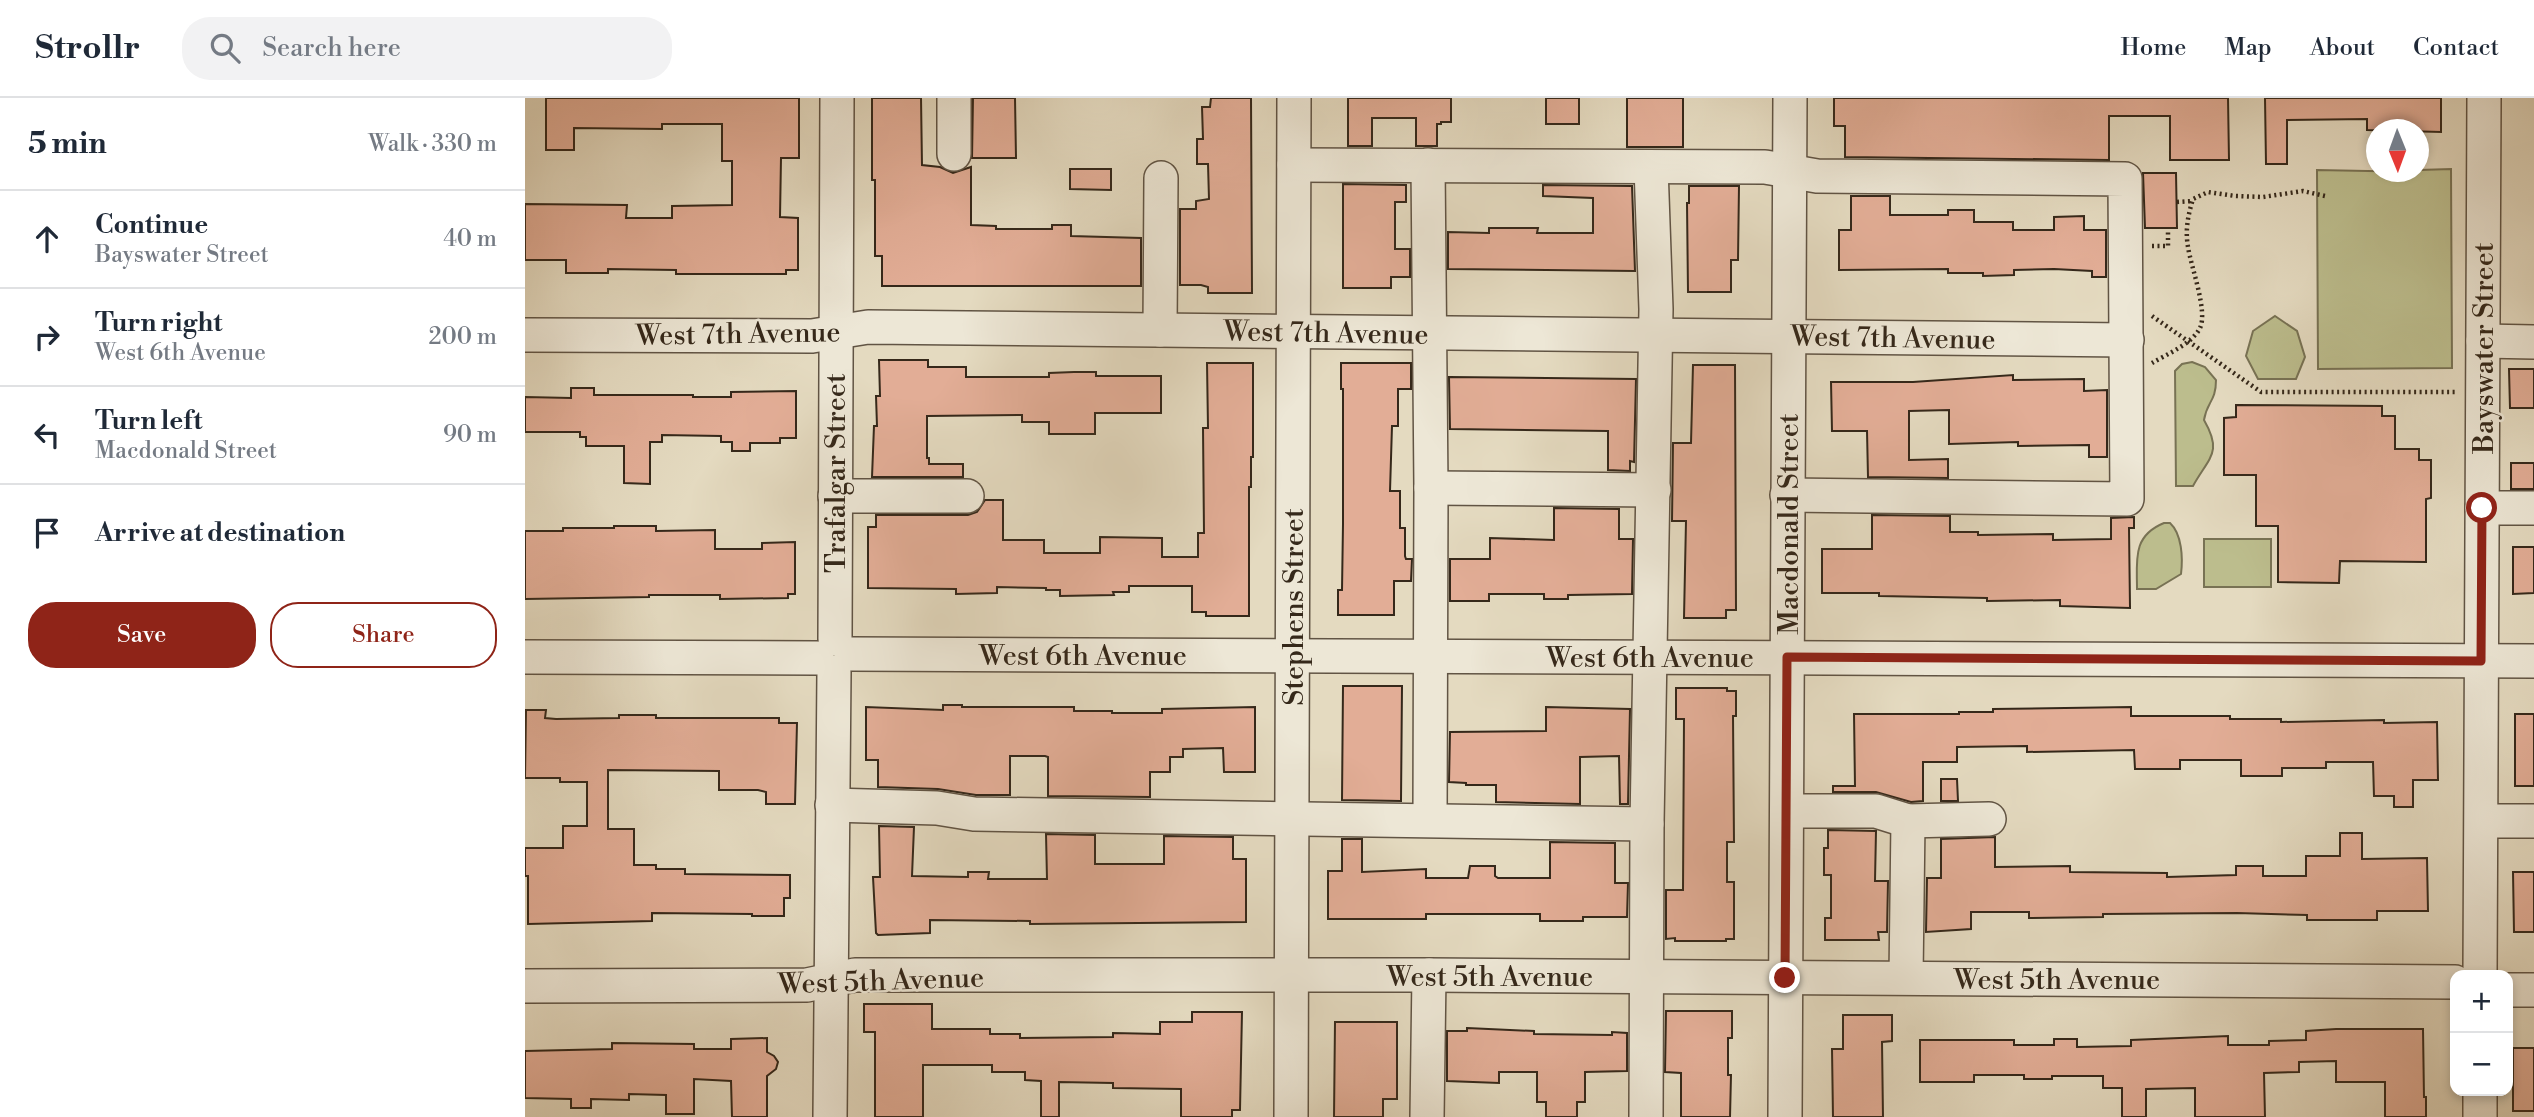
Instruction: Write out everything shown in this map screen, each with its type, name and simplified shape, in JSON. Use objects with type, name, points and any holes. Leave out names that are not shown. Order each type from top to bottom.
[{"type":"street","name":"Trafalgar Street","points":[[830,1117],[837,98]]},
{"type":"street","points":[[954,98],[954,154]]},
{"type":"street","name":"Stephens Street","points":[[1291,1117],[1294,98]]},
{"type":"street","name":"Macdonald Street","points":[[1785,1117],[1790,98]]},
{"type":"street","name":"Bayswater Street","points":[[2480,970],[2484,98]]},
{"type":"street","points":[[1294,165],[1765,167],[1817,176],[2125,179],[2127,499],[1787,495]]},
{"type":"street","points":[[1428,165],[1430,820]]},
{"type":"street","points":[[1646,1117],[1647,824],[1655,335],[1651,166]]},
{"type":"street","points":[[1160,330],[1161,178]]},
{"type":"street","name":"West 7th Avenue","points":[[525,335],[812,337],[868,327],[2127,340]]},
{"type":"street","points":[[2483,341],[2534,342]]},
{"type":"street","points":[[1431,488],[1654,490]]},
{"type":"street","points":[[835,496],[967,496]]},
{"type":"street","points":[[2482,508],[2534,508]]},
{"type":"street","name":"West 6th Avenue","points":[[525,657],[1787,657],[2534,662]]},
{"type":"street","points":[[832,805],[937,808],[974,814],[1647,824]]},
{"type":"street","points":[[1787,811],[1876,811],[1908,821],[1989,820]]},
{"type":"street","points":[[1906,977],[1908,821]]},
{"type":"street","points":[[2482,821],[2534,821]]},
{"type":"street","name":"West 5th Avenue","points":[[525,986],[807,985],[855,975],[1906,977],[2450,982]]},
{"type":"street","points":[[1427,1117],[1429,975]]},
{"type":"street","points":[[2513,990],[2534,990]]},
{"type":"street","points":[[2480,1096],[2480,1117]]},
{"type":"path","points":[[2176,202],[2192,201],[2208,192],[2263,197],[2303,191],[2325,196]]},
{"type":"path","points":[[2192,201],[2187,216],[2187,245],[2203,315],[2200,328],[2188,341],[2150,365],[2127,340],[2149,313],[2188,341],[2261,392],[2456,392]]},
{"type":"green space","points":[[2451,169],[2452,368],[2318,369],[2317,170],[2366,171],[2366,182],[2429,182],[2429,170]]},
{"type":"green space","points":[[2275,316],[2297,331],[2305,357],[2296,379],[2258,379],[2246,356],[2253,331]]},
{"type":"green space","points":[[2192,362],[2205,367],[2216,380],[2215,393],[2204,420],[2213,440],[2213,448],[2209,461],[2193,486],[2176,486],[2175,371],[2182,364]]},
{"type":"green space","points":[[2170,523],[2177,533],[2182,554],[2181,574],[2156,589],[2137,589],[2137,559],[2141,542],[2154,528]]},
{"type":"green space","points":[[2204,539],[2271,539],[2271,587],[2204,587]]},
{"type":"building","points":[[546,98],[799,98],[799,158],[781,158],[780,217],[798,218],[798,270],[786,270],[786,274],[676,274],[676,270],[608,269],[608,273],[566,273],[566,260],[525,260],[525,204],[627,205],[626,218],[672,218],[672,206],[732,205],[732,161],[722,161],[722,124],[662,124],[662,129],[574,128],[574,150],[546,150]]},
{"type":"building","points":[[872,98],[921,98],[922,165],[940,167],[953,173],[971,167],[971,225],[996,226],[996,229],[1052,229],[1052,225],[1071,225],[1071,236],[1141,238],[1141,286],[882,286],[882,256],[875,256]]},
{"type":"building","points":[[973,98],[1015,98],[1016,158],[972,158]]},
{"type":"building","points":[[1211,98],[1251,98],[1252,293],[1208,293],[1208,287],[1201,285],[1180,285],[1180,209],[1196,209],[1196,201],[1209,199],[1208,164],[1197,164],[1197,139],[1203,139],[1202,107],[1210,107]]},
{"type":"building","points":[[1348,98],[1451,98],[1451,122],[1437,124],[1437,146],[1416,146],[1416,118],[1372,118],[1372,146],[1348,146]]},
{"type":"building","points":[[1546,98],[1579,98],[1579,124],[1546,124]]},
{"type":"building","points":[[1627,98],[1683,98],[1683,147],[1627,147]]},
{"type":"building","points":[[1834,98],[2228,98],[2229,160],[2170,160],[2170,116],[2109,116],[2109,160],[1845,157],[1845,126],[1834,126]]},
{"type":"building","points":[[2265,98],[2441,98],[2441,132],[2429,132],[2429,119],[2287,120],[2287,164],[2266,164]]},
{"type":"building","points":[[1070,169],[1111,169],[1111,190],[1070,189]]},
{"type":"building","points":[[2143,173],[2176,173],[2177,228],[2145,228]]},
{"type":"building","points":[[1343,184],[1406,185],[1406,202],[1395,202],[1395,249],[1410,249],[1410,277],[1391,277],[1391,288],[1343,288]]},
{"type":"building","points":[[1543,185],[1632,186],[1635,271],[1448,269],[1448,232],[1489,233],[1489,228],[1538,228],[1537,233],[1593,233],[1593,198],[1543,196]]},
{"type":"building","points":[[1689,186],[1739,186],[1738,260],[1731,260],[1731,292],[1688,292]]},
{"type":"building","points":[[1851,196],[1890,196],[1890,215],[1948,215],[1948,210],[1974,210],[1974,222],[2013,222],[2013,230],[2054,230],[2054,217],[2084,216],[2084,230],[2106,230],[2106,277],[2092,277],[2092,271],[2054,269],[2014,270],[2014,275],[1983,276],[1983,273],[1948,273],[1948,269],[1839,270],[1839,230],[1851,230]]},
{"type":"building","points":[[879,360],[928,360],[928,367],[966,367],[966,377],[1049,377],[1049,373],[1074,372],[1096,372],[1096,376],[1161,376],[1161,413],[1095,413],[1095,434],[1049,434],[1049,422],[1022,422],[1022,415],[927,416],[929,464],[963,464],[963,477],[872,477],[874,426],[877,426],[876,396],[880,396]]},
{"type":"building","points":[[1207,363],[1253,363],[1249,616],[1206,616],[1206,612],[1192,612],[1192,586],[1129,586],[1129,592],[1113,592],[1114,595],[1060,596],[1060,590],[1046,588],[997,587],[997,593],[956,594],[956,589],[868,588],[868,527],[876,527],[876,515],[968,515],[977,512],[985,500],[1003,500],[1003,540],[1044,540],[1044,553],[1100,553],[1100,537],[1162,538],[1162,557],[1198,557],[1198,533],[1204,533],[1203,428],[1208,428]]},
{"type":"building","points":[[1341,363],[1411,363],[1411,389],[1398,389],[1398,426],[1392,426],[1390,491],[1400,491],[1400,528],[1405,528],[1406,559],[1412,559],[1411,581],[1394,581],[1394,615],[1338,615],[1338,590],[1342,590],[1343,524]]},
{"type":"building","points":[[1693,365],[1735,365],[1736,610],[1726,610],[1726,618],[1684,618],[1686,521],[1672,521],[1673,443],[1691,443]]},
{"type":"building","points":[[2509,369],[2534,369],[2534,408],[2510,408]]},
{"type":"building","points":[[2013,375],[2013,380],[2084,379],[2084,391],[2107,390],[2107,457],[2089,457],[2089,445],[2018,446],[2018,442],[1949,444],[1949,410],[1909,411],[1909,460],[1948,459],[1948,478],[1868,477],[1867,431],[1832,431],[1831,382],[1913,382]]},
{"type":"building","points":[[1449,377],[1636,379],[1634,462],[1630,461],[1630,471],[1608,470],[1608,431],[1450,429]]},
{"type":"building","points":[[571,388],[594,388],[594,395],[693,397],[731,397],[731,392],[796,391],[796,438],[780,438],[780,443],[750,443],[750,451],[732,451],[732,442],[721,442],[721,436],[662,435],[662,442],[650,442],[650,484],[624,483],[624,446],[586,446],[586,437],[580,437],[580,432],[525,432],[525,397],[571,398]]},
{"type":"building","points":[[2236,405],[2382,406],[2382,416],[2395,416],[2395,449],[2419,449],[2419,460],[2431,460],[2431,498],[2426,499],[2426,562],[2340,561],[2339,583],[2278,582],[2278,526],[2256,526],[2256,475],[2224,475],[2224,418],[2236,417]]},
{"type":"building","points":[[2511,463],[2534,463],[2534,489],[2511,489]]},
{"type":"building","points":[[1554,508],[1619,509],[1619,539],[1633,539],[1632,594],[1568,595],[1568,599],[1544,599],[1544,594],[1489,594],[1489,601],[1450,601],[1450,559],[1490,559],[1490,538],[1554,540]]},
{"type":"building","points":[[1872,515],[1950,516],[1950,532],[1978,532],[1978,535],[2053,534],[2053,540],[2111,539],[2111,518],[2134,517],[2134,528],[2129,528],[2130,608],[2060,606],[2060,600],[1987,601],[1987,598],[1822,593],[1822,549],[1872,549]]},
{"type":"building","points":[[656,526],[656,531],[715,530],[715,549],[762,549],[762,543],[795,542],[795,594],[788,594],[788,598],[720,599],[720,595],[649,595],[525,599],[525,531],[563,531],[563,528]]},
{"type":"building","points":[[2513,547],[2534,547],[2534,593],[2513,594]]},
{"type":"building","points":[[1343,686],[1402,686],[1401,801],[1342,800]]},
{"type":"building","points":[[1676,688],[1727,688],[1727,691],[1736,691],[1736,716],[1733,716],[1734,842],[1727,842],[1727,882],[1734,882],[1734,939],[1726,941],[1666,939],[1666,890],[1683,890],[1684,719],[1676,719]]},
{"type":"building","points":[[943,705],[1074,707],[1074,711],[1112,713],[1255,707],[1255,772],[1224,772],[1223,748],[1183,749],[1183,757],[1170,757],[1170,772],[1150,772],[1150,797],[1048,796],[1048,757],[1045,756],[1010,756],[1010,795],[878,787],[878,760],[866,760],[866,707],[943,710]]},
{"type":"building","points":[[1546,707],[1630,709],[1628,804],[1620,804],[1619,756],[1580,757],[1580,804],[1496,802],[1496,785],[1449,782],[1450,732],[1546,731]]},
{"type":"building","points":[[2131,707],[2131,716],[2230,716],[2230,719],[2281,719],[2281,722],[2437,722],[2438,780],[2413,780],[2413,807],[2394,807],[2394,796],[2374,796],[2373,762],[2326,762],[2326,768],[2282,768],[2282,776],[2241,776],[2241,760],[2180,760],[2180,769],[2135,769],[2134,750],[2027,752],[2027,746],[1957,747],[1957,762],[1923,762],[1923,801],[1911,802],[1876,792],[1833,792],[1833,786],[1855,786],[1854,714],[1959,714],[1993,712],[1993,709]]},
{"type":"building","points":[[526,710],[546,710],[545,718],[556,719],[656,715],[656,718],[779,718],[779,723],[797,723],[795,804],[766,804],[766,792],[758,790],[719,790],[719,771],[608,770],[608,829],[634,829],[634,865],[656,865],[656,869],[685,869],[685,874],[790,875],[790,898],[784,898],[784,916],[652,913],[652,921],[528,924],[525,848],[563,848],[563,826],[587,826],[587,782],[560,782],[560,778],[525,778]]},
{"type":"building","points":[[2515,714],[2534,714],[2534,786],[2515,786]]},
{"type":"building","points":[[1941,779],[1957,779],[1958,801],[1941,801]]},
{"type":"building","points":[[879,826],[914,827],[912,876],[968,877],[968,872],[989,872],[988,879],[1047,879],[1046,834],[1095,835],[1095,864],[1164,864],[1164,836],[1233,837],[1233,859],[1246,859],[1246,922],[1030,924],[1030,921],[930,920],[930,933],[878,935],[873,877],[880,877]]},
{"type":"building","points":[[1828,830],[1876,831],[1875,881],[1888,881],[1887,932],[1878,932],[1879,940],[1825,940],[1825,918],[1831,918],[1831,875],[1824,875],[1824,848],[1828,848]]},
{"type":"building","points":[[2340,833],[2362,833],[2362,859],[2427,858],[2428,911],[2377,911],[2377,920],[2307,920],[2307,915],[2237,913],[2103,914],[2103,917],[2029,918],[2029,912],[1971,912],[1971,929],[1926,932],[1927,878],[1941,878],[1941,839],[1995,837],[1995,867],[2070,866],[2070,872],[2167,873],[2167,877],[2236,875],[2236,866],[2263,866],[2263,876],[2306,876],[2306,856],[2340,856]]},
{"type":"building","points":[[1342,839],[1362,839],[1362,872],[1426,869],[1426,878],[1468,878],[1470,866],[1495,866],[1495,876],[1498,878],[1550,878],[1550,842],[1615,843],[1615,883],[1628,883],[1627,917],[1540,921],[1540,914],[1426,914],[1426,919],[1328,919],[1328,871],[1342,871]]},
{"type":"building","points":[[2513,872],[2534,872],[2534,932],[2514,932]]},
{"type":"building","points":[[864,1004],[932,1004],[932,1029],[990,1029],[990,1034],[1020,1034],[1020,1038],[1113,1037],[1113,1033],[1160,1034],[1160,1022],[1192,1022],[1192,1012],[1242,1012],[1240,1110],[1232,1110],[1232,1117],[1181,1117],[1181,1089],[1113,1088],[1113,1083],[1059,1082],[1059,1117],[1041,1117],[1041,1081],[1025,1080],[1025,1072],[992,1072],[992,1065],[923,1065],[923,1117],[875,1117],[875,1032],[864,1032]]},
{"type":"building","points":[[1666,1011],[1732,1011],[1732,1038],[1728,1038],[1730,1117],[1681,1117],[1681,1073],[1665,1072]]},
{"type":"building","points":[[1843,1015],[1892,1015],[1892,1041],[1882,1042],[1883,1117],[1833,1117],[1832,1049],[1843,1049]]},
{"type":"building","points":[[1335,1022],[1397,1022],[1397,1099],[1383,1099],[1383,1117],[1334,1117]]},
{"type":"building","points":[[1467,1028],[1534,1031],[1534,1034],[1627,1033],[1627,1071],[1585,1072],[1585,1102],[1577,1102],[1577,1117],[1546,1117],[1546,1102],[1537,1102],[1537,1072],[1499,1072],[1499,1083],[1447,1081],[1447,1031],[1467,1031]]},
{"type":"building","points":[[2423,1029],[2426,1117],[2385,1117],[2385,1082],[2336,1082],[2336,1061],[2299,1062],[2299,1072],[2264,1073],[2265,1117],[2195,1117],[2195,1088],[2146,1089],[2146,1117],[2122,1117],[2122,1088],[2103,1088],[2103,1076],[2024,1079],[2024,1075],[1974,1075],[1974,1082],[1920,1082],[1920,1040],[2014,1040],[2014,1045],[2054,1045],[2054,1039],[2077,1039],[2077,1047],[2131,1046],[2131,1040],[2228,1036],[2228,1045],[2269,1045],[2269,1041],[2306,1040],[2306,1031]]},
{"type":"building","points":[[767,1038],[767,1052],[778,1062],[776,1069],[767,1076],[767,1117],[732,1117],[731,1081],[694,1079],[694,1114],[666,1114],[666,1095],[629,1094],[629,1100],[591,1099],[591,1108],[571,1108],[571,1099],[525,1098],[525,1051],[612,1049],[612,1043],[694,1044],[694,1049],[731,1049],[731,1039]]},
{"type":"building","points":[[2513,1048],[2534,1048],[2534,1111],[2513,1111]]},
{"type":"route","points":[[1785,978],[1787,657],[2481,661],[2482,508]]}]
